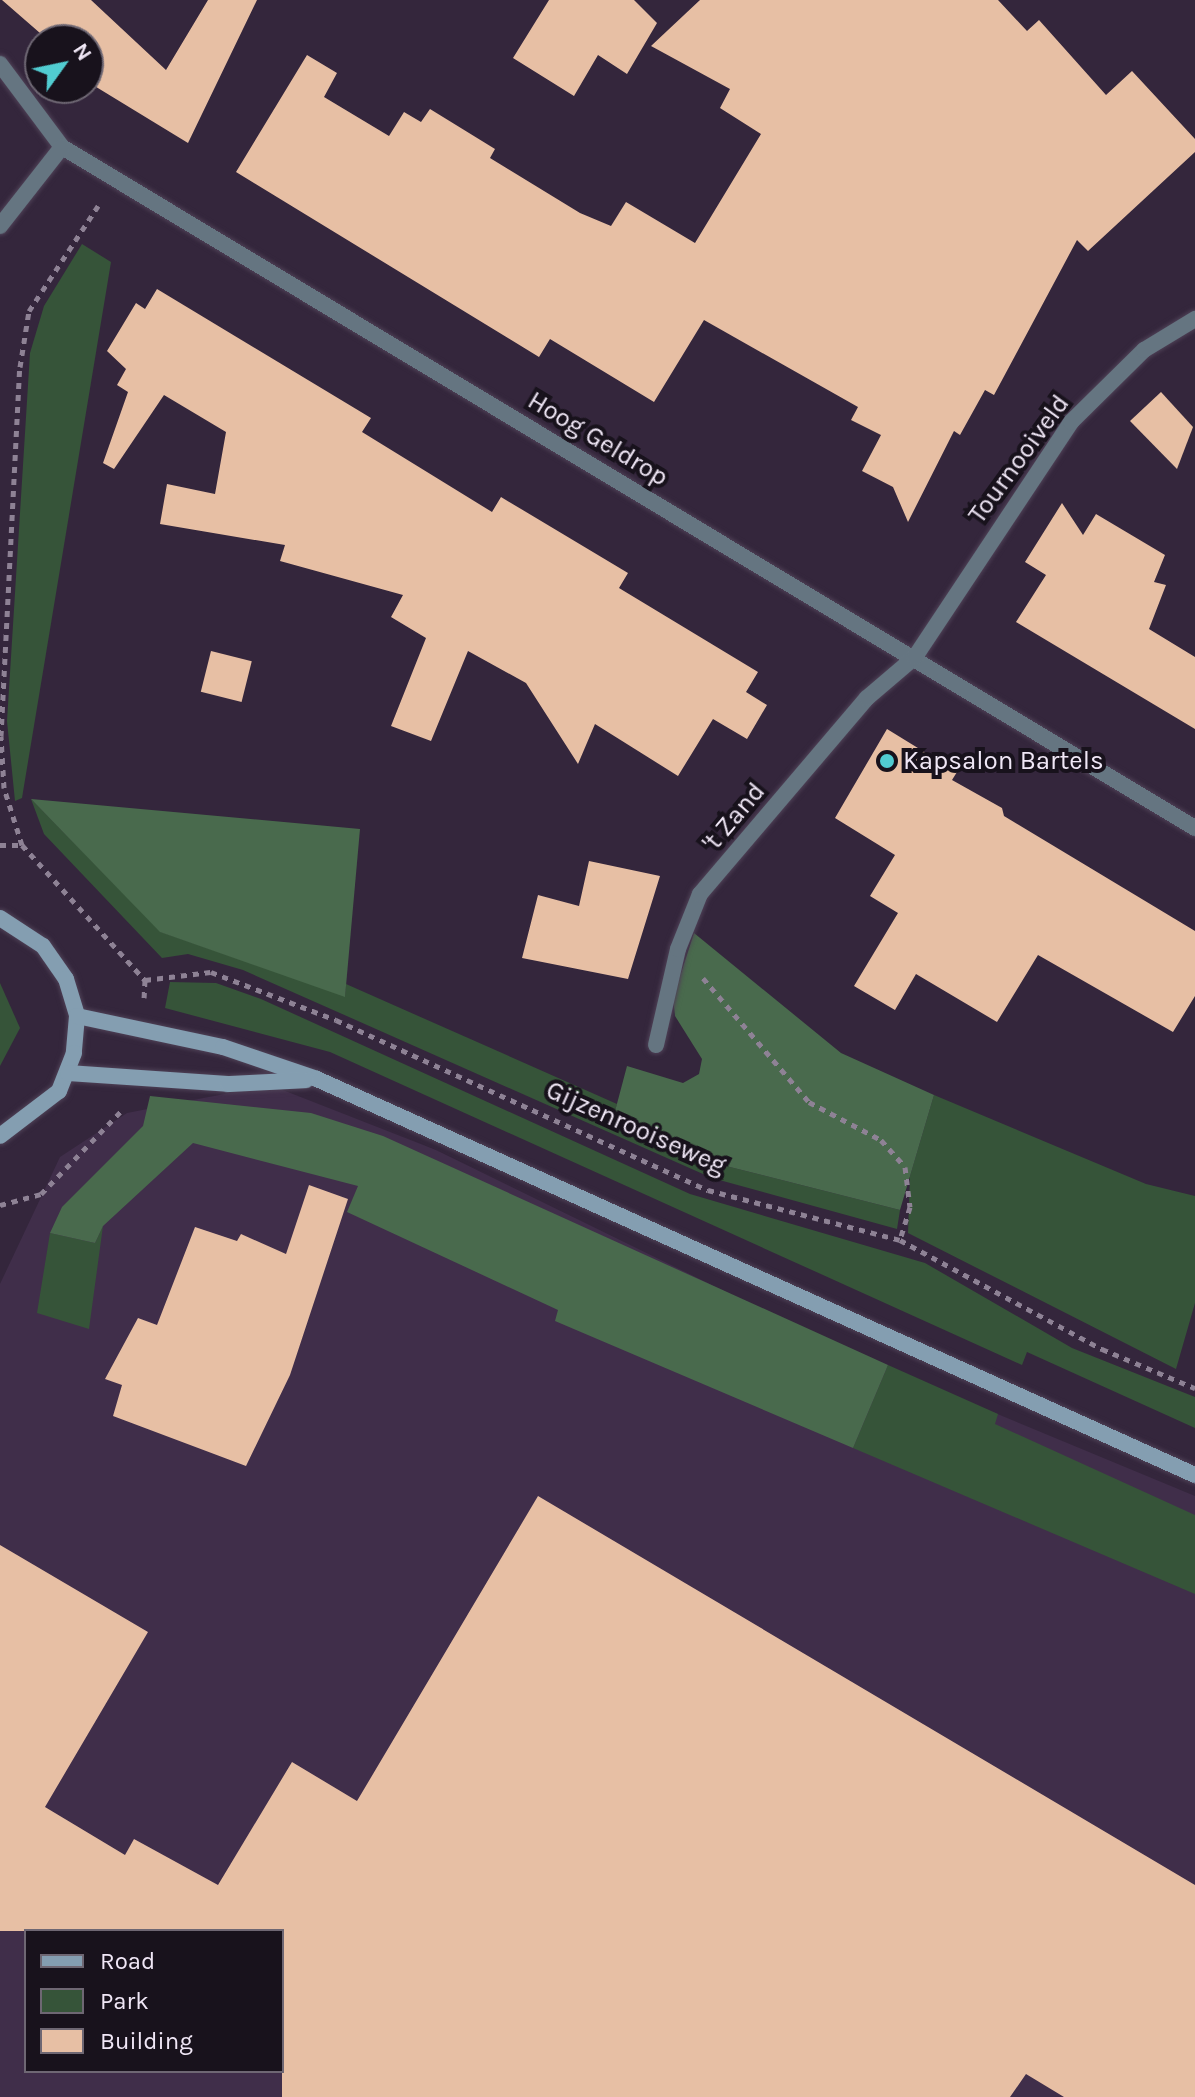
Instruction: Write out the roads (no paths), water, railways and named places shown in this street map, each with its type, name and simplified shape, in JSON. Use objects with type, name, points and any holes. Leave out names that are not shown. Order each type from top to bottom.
[{"type":"main road","points":[[0,918],[43,946],[66,979],[77,1016],[68,1073],[46,1107],[0,1136]]},
{"type":"main road","points":[[77,1016],[223,1047],[317,1079],[1195,1475]]},
{"type":"main road","points":[[68,1073],[228,1084],[317,1079]]},
{"type":"street","name":"Hoog Geldrop","points":[[0,64],[62,147],[119,178],[1195,828]]},
{"type":"street","points":[[0,226],[62,147]]},
{"type":"street","name":"Tournooiveld","points":[[915,657],[1071,422],[1144,350],[1195,319]]},
{"type":"street","name":"'t Zand","points":[[656,1045],[678,949],[700,894],[867,698],[915,657]]},
{"type":"place","name":"Kapsalon Bartels","points":[[887,761]]}]
